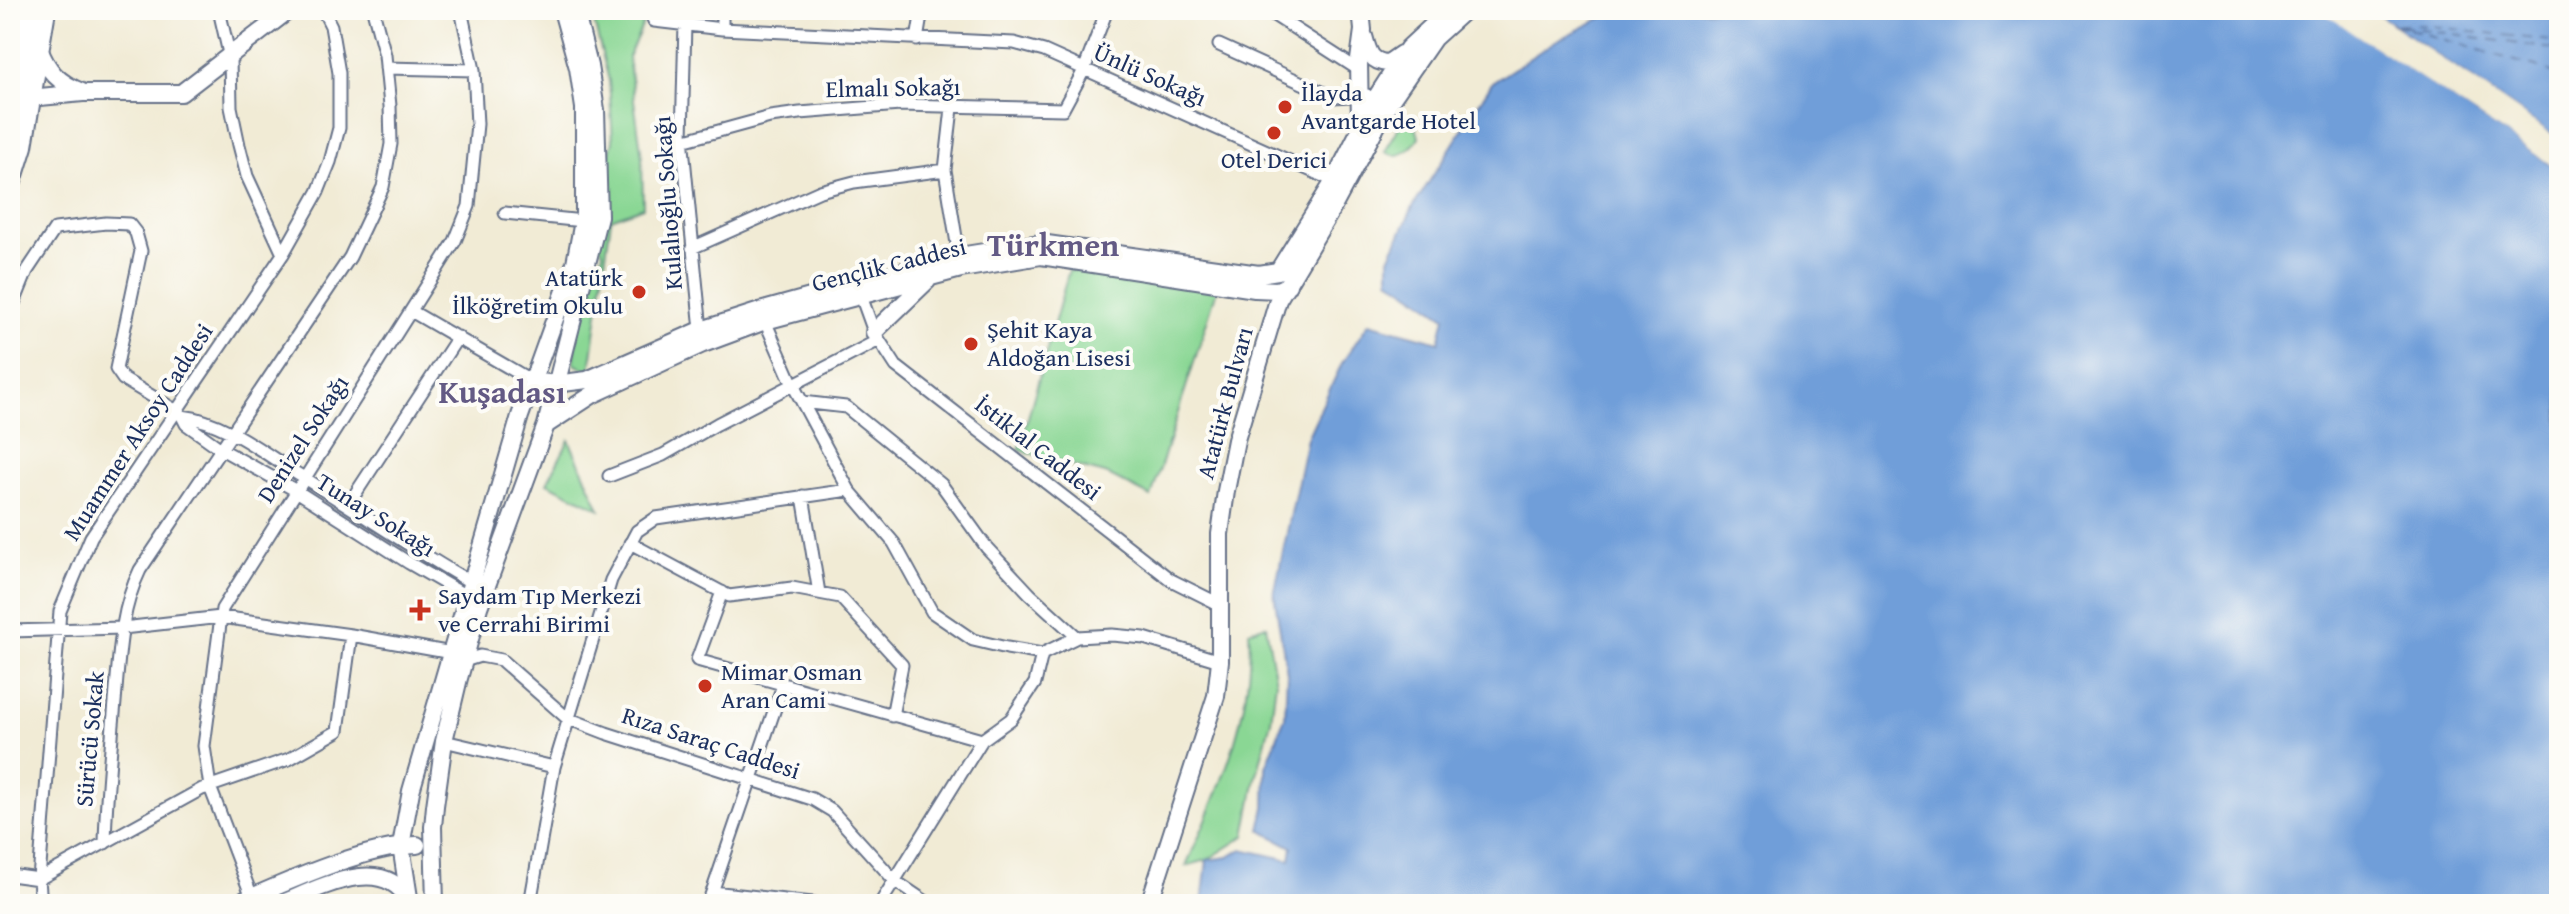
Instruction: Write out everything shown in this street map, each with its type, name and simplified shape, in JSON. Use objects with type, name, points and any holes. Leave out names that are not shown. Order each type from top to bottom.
[{"type":"highway","points":[[10,181],[21,146],[15,92],[27,10]]},
{"type":"highway","points":[[15,92],[38,45],[44,10]]},
{"type":"main road","points":[[15,92],[181,93],[289,10]]},
{"type":"main road","points":[[435,904],[433,827],[470,590],[520,416],[575,263],[583,221],[584,108],[578,68],[562,10]]},
{"type":"main road","points":[[364,856],[396,829],[546,425],[599,216],[596,110],[575,10]]},
{"type":"main road","points":[[1361,10],[1368,52],[1380,63],[1394,61],[1408,48]]},
{"type":"main road","name":"Atatürk Bulvarı","points":[[1275,288],[1361,155],[1408,48],[1449,10]]},
{"type":"main road","name":"Atatürk Bulvarı","points":[[1150,902],[1216,696],[1220,661],[1220,534],[1228,478],[1278,271],[1334,181],[1360,126],[1434,38],[1465,10]]},
{"type":"main road","points":[[1361,155],[1359,70],[1363,30]]},
{"type":"main road","points":[[38,45],[43,61],[54,76],[83,93]]},
{"type":"main road","name":"Gençlik Caddesi","points":[[532,381],[555,384],[587,380],[701,330],[859,290],[959,256],[1040,243],[1275,288]]},
{"type":"main road","name":"Gençlik Caddesi","points":[[859,290],[1041,256],[1275,288]]},
{"type":"main road","points":[[877,336],[929,279]]},
{"type":"main road","name":"Gençlik Caddesi","points":[[546,425],[592,395],[763,316]]},
{"type":"main road","points":[[520,416],[546,425]]},
{"type":"main road","points":[[410,904],[411,791]]},
{"type":"main road","points":[[236,904],[364,856],[409,845],[425,849],[433,861],[430,872],[359,875],[280,904]]},
{"type":"main road","points":[[359,875],[395,883],[410,904]]},
{"type":"street","points":[[219,10],[230,58],[231,107],[247,176],[283,254]]},
{"type":"street","name":"Muammer Aksoy Caddesi","points":[[41,904],[39,879],[60,611],[91,537],[283,254],[318,192],[339,128],[339,73],[331,26],[323,10]]},
{"type":"street","name":"Sürücü Sokak","points":[[105,843],[106,801],[128,595],[140,570],[350,257],[383,187],[391,144],[386,68],[373,10]]},
{"type":"street","name":"Denizel Sokağı","points":[[252,897],[210,787],[204,746],[222,609],[455,241],[469,206],[477,124],[474,70],[461,10]]},
{"type":"street","points":[[722,10],[722,29]]},
{"type":"street","points":[[917,40],[922,10]]},
{"type":"street","points":[[1084,70],[1107,10]]},
{"type":"street","points":[[1266,10],[1359,70]]},
{"type":"street","name":"Ünlü Sokağı","points":[[652,15],[722,29],[1014,43],[1044,51],[1334,181]]},
{"type":"street","name":"Kulalıoğlu Sokağı","points":[[685,24],[682,141],[701,330]]},
{"type":"street","points":[[1219,45],[1333,97],[1359,95],[1383,100]]},
{"type":"street","points":[[386,68],[474,70]]},
{"type":"street","name":"Elmalı Sokağı","points":[[682,141],[770,117],[800,113],[900,105],[1063,109],[1084,70]]},
{"type":"street","points":[[952,108],[945,170],[959,256]]},
{"type":"street","points":[[692,248],[820,191],[854,182],[945,170]]},
{"type":"street","points":[[505,213],[583,221]]},
{"type":"street","points":[[10,313],[27,271],[55,229],[106,223],[129,224],[136,233],[141,251],[116,369],[123,379],[178,413]]},
{"type":"street","name":"İstiklal Caddesi","points":[[859,290],[877,336],[896,366],[1171,580],[1221,605]]},
{"type":"street","points":[[411,311],[532,381]]},
{"type":"street","points":[[763,316],[793,385],[849,490],[894,543],[932,612],[973,640],[1042,654],[1077,637],[1112,635],[1144,638],[1220,661]]},
{"type":"street","points":[[609,476],[663,455],[877,336]]},
{"type":"street","points":[[348,505],[458,337]]},
{"type":"street","points":[[802,402],[846,407],[941,484],[987,548],[1030,594],[1077,637]]},
{"type":"street","name":"Tunay Sokağı","points":[[178,413],[232,432],[348,505],[470,590]]},
{"type":"street","name":"Tunay Sokağı","points":[[178,413],[186,424],[221,449],[295,490],[409,563],[470,590]]},
{"type":"street","points":[[530,904],[554,767],[567,718],[611,580],[637,531],[656,518],[849,490]]},
{"type":"street","points":[[803,496],[819,593]]},
{"type":"street","points":[[630,543],[729,596],[792,588],[840,597],[902,665],[892,716]]},
{"type":"street","points":[[722,592],[697,660],[982,740]]},
{"type":"street","name":"Rıza Saraç Caddesi","points":[[10,631],[58,629],[122,634],[221,617],[351,635],[458,657],[480,656],[501,660],[567,718],[812,799],[832,811],[895,881],[929,904]]},
{"type":"street","points":[[10,875],[39,879],[210,787],[289,759],[338,731],[351,635]]},
{"type":"street","points":[[880,904],[982,740],[1011,719],[1035,683],[1042,654]]},
{"type":"street","points":[[783,685],[710,898],[822,904]]},
{"type":"street","points":[[444,741],[554,767]]},
{"type":"street","points":[[1119,904],[1150,902]]},
{"type":"green space","points":[[591,10],[638,10],[643,24],[628,57],[642,157],[643,207],[611,219],[590,371],[574,364],[579,324],[603,252],[595,233],[599,187],[613,141],[609,81]]},
{"type":"green space","points":[[1400,125],[1416,127],[1419,137],[1413,146],[1400,154],[1385,152]]},
{"type":"green space","points":[[1069,270],[1217,290],[1151,497],[1108,475],[1019,450]]},
{"type":"green space","points":[[569,440],[600,509],[547,483]]},
{"type":"green space","points":[[1266,625],[1276,682],[1271,721],[1245,836],[1207,860],[1186,866],[1232,752],[1246,692],[1249,631]]},
{"type":"water","points":[[1618,10],[1772,10],[1779,18],[1777,10],[2321,10],[2559,170],[2559,904],[1202,904],[1207,860],[1229,857],[1242,849],[1290,860],[1292,847],[1260,830],[1265,807],[1266,767],[1285,717],[1287,673],[1274,594],[1307,438],[1342,363],[1369,323],[1439,342],[1445,317],[1389,279],[1389,258],[1413,207],[1492,83],[1557,40]]},
{"type":"water","points":[[2371,10],[2559,10],[2559,139],[2392,24]]},
{"type":"pier","points":[[2319,10],[2331,11],[2559,165],[2559,170]]},
{"type":"pier","points":[[2367,10],[2559,139],[2559,143]]},
{"type":"ferry route","points":[[2392,24],[2559,74]]},
{"type":"ferry route","points":[[2397,24],[2559,42]]},
{"type":"ferry route","points":[[2401,26],[2559,50]]},
{"type":"place","name":"İlayda Avantgarde Hotel","points":[[1285,107]]},
{"type":"place","name":"Otel Derici","points":[[1274,133]]},
{"type":"place","name":"Atatürk İlköğretim Okulu","points":[[639,292]]},
{"type":"place","name":"Şehit Kaya Aldoğan Lisesi","points":[[971,344]]},
{"type":"place","name":"Saydam Tıp Merkezi ve Cerrahi Birimi","points":[[420,610]]},
{"type":"place","name":"Mimar Osman Aran Cami","points":[[705,686]]},
{"type":"district","name":"Türkmen","points":[[1053,245]]},
{"type":"district","name":"Kuşadası","points":[[502,392]]}]
